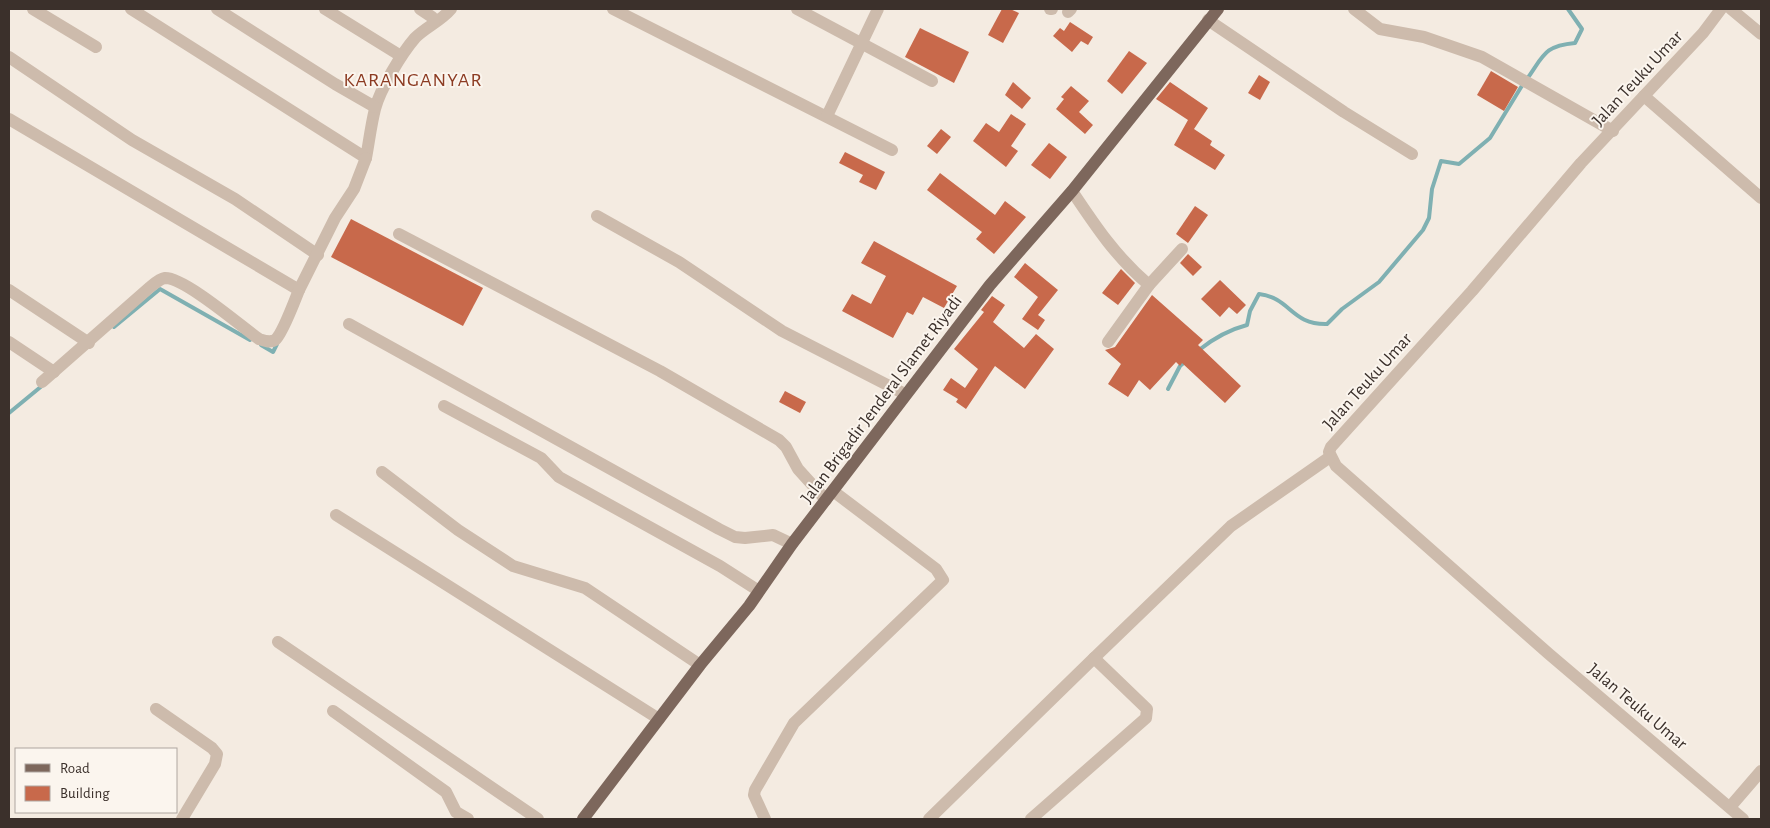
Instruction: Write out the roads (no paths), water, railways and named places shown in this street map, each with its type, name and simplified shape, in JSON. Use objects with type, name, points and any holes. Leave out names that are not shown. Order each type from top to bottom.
[{"type":"main road","name":"Jalan Brigadir Jenderal Slamet Riyadi","points":[[583,819],[659,718],[759,591],[905,394],[990,285],[1072,191],[1218,9]]},
{"type":"street","points":[[33,9],[96,47]]},
{"type":"street","points":[[131,9],[366,158]]},
{"type":"street","points":[[217,9],[348,93],[375,107]]},
{"type":"street","points":[[325,9],[401,56]]},
{"type":"street","points":[[420,9],[432,17],[434,21]]},
{"type":"street","points":[[42,382],[149,288],[162,279],[171,279],[190,288],[259,339],[272,341],[280,334],[299,290],[335,218],[354,189],[366,158],[375,107],[401,56],[418,36],[434,21],[445,16],[450,9]]},
{"type":"street","points":[[613,9],[892,150]]},
{"type":"street","points":[[797,9],[932,81]]},
{"type":"street","points":[[827,116],[878,9]]},
{"type":"street","points":[[1354,9],[1380,29],[1424,37],[1482,57],[1613,131]]},
{"type":"street","name":"Jalan Teuku Umar","points":[[1721,9],[1703,33],[1581,163],[1472,292],[1331,447],[1330,457],[1336,466],[1549,654],[1743,819]]},
{"type":"street","points":[[1732,9],[1761,34]]},
{"type":"street","points":[[1208,20],[1344,112],[1412,154]]},
{"type":"street","points":[[9,57],[132,140],[235,199],[318,255]]},
{"type":"street","points":[[1644,96],[1761,198]]},
{"type":"street","points":[[9,119],[299,290]]},
{"type":"street","points":[[1072,191],[1120,258],[1149,285]]},
{"type":"street","points":[[597,216],[679,262],[782,330],[905,394]]},
{"type":"street","points":[[398,234],[660,371],[779,440],[786,447],[798,469],[830,496],[936,569],[943,580],[794,723],[755,790],[754,795],[765,819]]},
{"type":"street","points":[[1108,342],[1149,285],[1182,249]]},
{"type":"street","points":[[9,290],[88,343]]},
{"type":"street","points":[[349,324],[735,537],[745,538],[772,535],[792,544]]},
{"type":"street","points":[[9,342],[54,372]]},
{"type":"street","points":[[444,406],[475,420],[541,458],[559,477],[694,552],[759,591]]},
{"type":"street","points":[[929,819],[1232,526],[1330,457]]},
{"type":"street","points":[[382,472],[458,530],[513,566],[585,588],[700,665]]},
{"type":"street","points":[[336,515],[659,718]]},
{"type":"street","points":[[278,642],[538,819]]},
{"type":"street","points":[[1031,819],[1146,718],[1147,709],[1094,658]]},
{"type":"street","points":[[156,709],[212,748],[216,754],[215,764],[182,819]]},
{"type":"street","points":[[333,711],[446,792],[456,812],[468,819]]},
{"type":"street","points":[[1730,807],[1761,771]]},
{"type":"waterway","points":[[1527,79],[1541,58],[1551,49],[1575,43],[1582,29],[1568,9]]},
{"type":"waterway","points":[[1199,350],[1222,335],[1247,325],[1250,311],[1259,294],[1270,296],[1306,320],[1327,324],[1342,309],[1379,282],[1423,230],[1429,218],[1432,189],[1441,161],[1459,164],[1490,138],[1523,84]]},
{"type":"waterway","points":[[114,327],[160,289],[250,340]]},
{"type":"waterway","points":[[261,345],[273,352],[277,344]]},
{"type":"waterway","points":[[1168,389],[1180,366],[1186,361]]},
{"type":"waterway","points":[[9,413],[43,385]]},
{"type":"district","name":"KARANGANYAR","points":[[413,79]]}]
